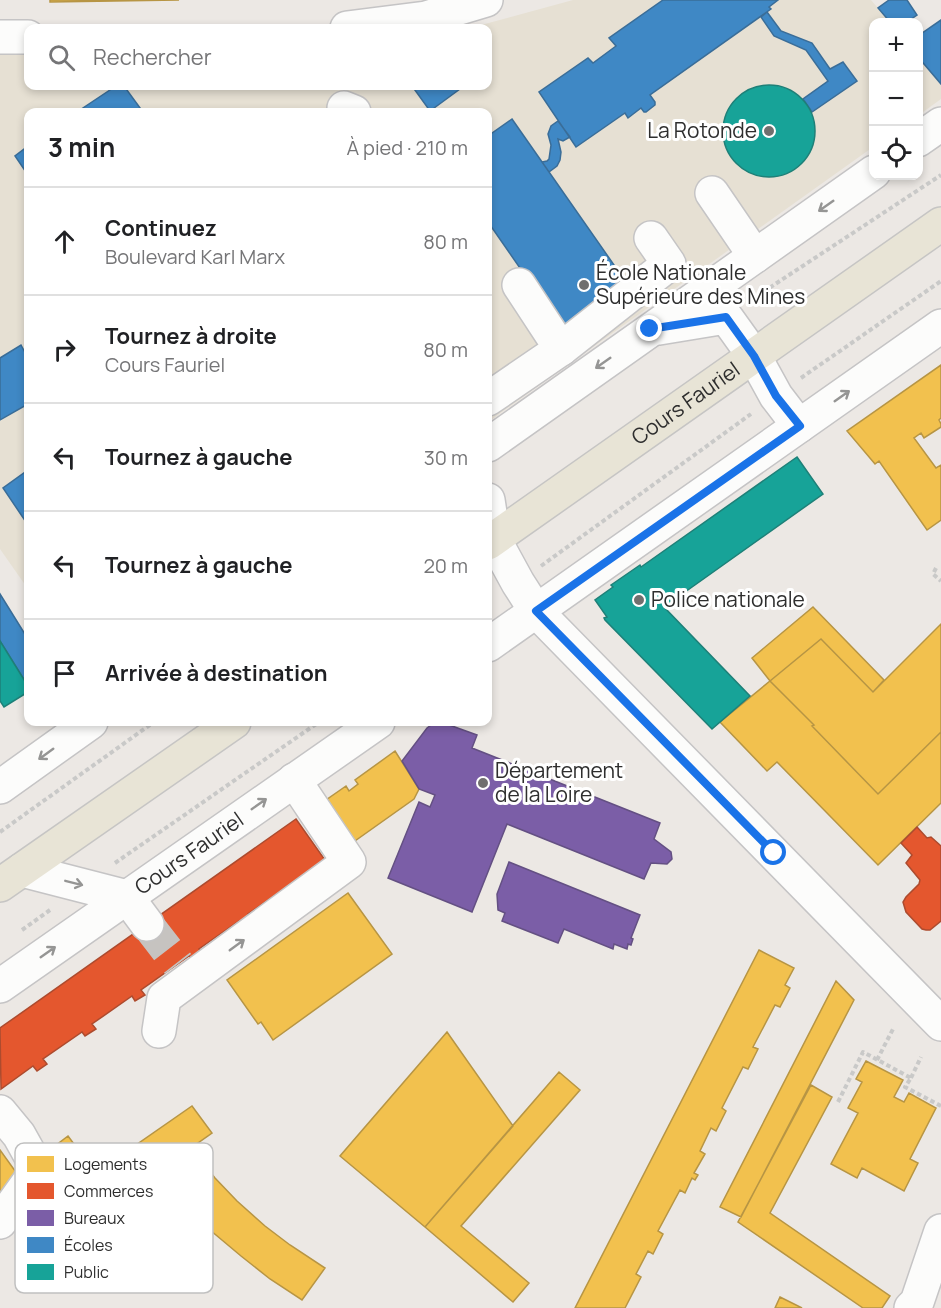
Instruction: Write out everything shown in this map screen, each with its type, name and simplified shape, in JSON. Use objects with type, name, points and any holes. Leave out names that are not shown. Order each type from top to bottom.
[{"type":"main road","name":"Cours Fauriel","points":[[492,537],[941,224]]},
{"type":"main road","points":[[11,878],[228,726]]},
{"type":"street","points":[[378,24],[426,18],[486,0]]},
{"type":"street","points":[[0,36],[24,37]]},
{"type":"street","points":[[923,137],[941,124]]},
{"type":"street","points":[[492,442],[869,175]]},
{"type":"street","points":[[712,193],[755,256]]},
{"type":"street","points":[[492,396],[561,349],[669,264],[651,238]]},
{"type":"street","points":[[519,285],[561,349]]},
{"type":"street","points":[[650,329],[726,317],[754,356],[776,396],[800,426]]},
{"type":"street","points":[[492,642],[941,326]]},
{"type":"street","points":[[492,541],[536,611],[941,1024]]},
{"type":"street","points":[[0,787],[85,726]]},
{"type":"street","name":"Cours Fauriel","points":[[0,986],[372,726]]},
{"type":"street","points":[[159,1030],[164,998],[184,972],[349,862],[294,780]]},
{"type":"street","points":[[11,878],[83,885],[127,897],[147,924]]},
{"type":"street","points":[[0,1112],[23,1143]]},
{"type":"street","points":[[0,1222],[15,1201]]},
{"type":"street","points":[[925,1293],[941,1231]]},
{"type":"path","points":[[518,583],[776,396],[941,281]]},
{"type":"path","points":[[936,568],[933,574],[941,581]]},
{"type":"path","points":[[0,832],[148,726]]},
{"type":"path","name":"Cours Fauriel","points":[[18,933],[83,885],[313,726]]},
{"type":"path","points":[[877,1060],[893,1029]]},
{"type":"path","points":[[838,1102],[863,1052],[910,1078]]},
{"type":"path","points":[[921,1057],[905,1087],[941,1106]]},
{"type":"shaded area","name":"École Nationale Supérieure des Mines","points":[[573,0],[871,0],[887,18],[869,18],[869,150],[492,419],[492,108],[24,108],[24,583],[0,549],[0,52],[24,52],[24,90],[492,90],[492,24],[485,24]]},
{"type":"shaded area","points":[[923,63],[941,84],[941,99],[923,112]]},
{"type":"building: Logements","points":[[50,0],[179,0],[50,2]]},
{"type":"building: Logements","points":[[941,365],[941,418],[939,420],[941,427],[924,438],[921,433],[914,438],[936,468],[941,465],[941,520],[927,530],[879,461],[875,464],[847,431]]},
{"type":"building: Logements","points":[[813,607],[884,680],[873,692],[821,639],[770,681],[752,658]]},
{"type":"building: Logements","points":[[941,624],[941,732],[878,794],[770,681],[821,639],[873,692]]},
{"type":"building: Logements","points":[[770,681],[878,794],[941,732],[941,803],[878,865],[777,762],[767,771],[720,722]]},
{"type":"building: Logements","points":[[395,751],[419,789],[414,799],[345,848],[316,807],[346,786],[349,791],[358,784],[355,780]]},
{"type":"building: Logements","points":[[348,893],[392,954],[273,1040],[261,1022],[258,1024],[227,980]]},
{"type":"building: Logements","points":[[759,950],[794,968],[785,985],[790,988],[780,1007],[775,1005],[753,1047],[758,1049],[748,1069],[743,1067],[722,1108],[726,1111],[716,1131],[711,1128],[700,1151],[705,1154],[694,1173],[698,1175],[695,1180],[692,1178],[685,1193],[680,1190],[658,1231],[663,1234],[653,1254],[648,1251],[636,1274],[641,1277],[625,1308],[575,1308]]},
{"type":"building: Logements","points":[[836,981],[854,1000],[741,1217],[720,1207]]},
{"type":"building: Logements","points":[[447,1032],[513,1126],[425,1227],[340,1156]]},
{"type":"building: Logements","points":[[866,1061],[903,1080],[894,1097],[904,1102],[909,1093],[936,1108],[910,1159],[918,1163],[904,1191],[862,1168],[857,1178],[831,1164],[858,1113],[848,1108],[862,1082],[856,1079]]},
{"type":"building: Logements","points":[[559,1072],[580,1090],[461,1226],[529,1283],[513,1302],[425,1227]]},
{"type":"building: Logements","points":[[811,1085],[832,1097],[770,1213],[890,1296],[882,1308],[863,1308],[738,1222]]},
{"type":"building: Logements","points":[[192,1106],[212,1133],[198,1143],[139,1143]]},
{"type":"building: Logements","points":[[68,1136],[73,1143],[59,1143]]},
{"type":"building: Logements","points":[[0,1150],[15,1171],[15,1191],[0,1209]]},
{"type":"building: Logements","points":[[213,1176],[265,1226],[325,1268],[302,1300],[213,1233]]},
{"type":"building: Logements","points":[[780,1297],[802,1308],[775,1308]]},
{"type":"building: Commerces","points":[[296,819],[325,860],[308,872],[312,878],[289,895],[284,889],[248,914],[252,919],[242,926],[239,921],[199,949],[202,954],[193,961],[189,956],[141,990],[145,995],[135,1001],[132,996],[92,1024],[96,1029],[85,1036],[82,1032],[43,1059],[47,1064],[37,1071],[33,1066],[1,1089],[0,1028]]},
{"type":"building: Commerces","points":[[917,827],[927,838],[931,837],[941,846],[941,921],[930,930],[922,929],[906,912],[903,902],[920,880],[906,863],[912,855],[901,843]]},
{"type":"building: Bureaux","points":[[452,726],[477,735],[472,748],[660,823],[654,839],[671,852],[672,859],[667,864],[651,863],[644,879],[507,824],[472,912],[388,878],[419,802],[430,807],[435,795],[419,789],[402,761],[427,728]]},
{"type":"building: Bureaux","points":[[509,862],[640,915],[631,938],[633,939],[631,945],[628,944],[627,949],[614,944],[613,949],[564,929],[558,943],[502,921],[505,913],[498,910],[497,894]]},
{"type":"building: Écoles","points":[[663,0],[778,0],[769,7],[771,9],[650,95],[655,105],[646,112],[641,108],[628,118],[625,113],[576,147],[539,92],[588,58],[593,63],[616,46],[609,38]]},
{"type":"building: Écoles","points":[[889,0],[907,0],[917,15],[913,18],[887,18],[878,8]]},
{"type":"building: Écoles","points":[[767,12],[781,31],[812,43],[830,69],[843,62],[857,81],[812,112],[803,99],[828,81],[806,50],[774,36],[761,17]]},
{"type":"building: Écoles","points":[[941,20],[941,84],[923,63],[923,33]]},
{"type":"building: Écoles","points":[[110,90],[127,90],[140,108],[83,108]]},
{"type":"building: Écoles","points":[[415,90],[459,90],[434,108],[428,108]]},
{"type":"building: Écoles","points":[[512,119],[628,285],[563,330],[492,228],[492,133]]},
{"type":"building: Écoles","points":[[558,121],[570,137],[563,141],[558,139],[560,160],[557,166],[549,172],[542,162],[549,159],[551,145],[548,134],[551,126]]},
{"type":"building: Écoles","points":[[24,149],[24,169],[15,156]]},
{"type":"building: Écoles","points":[[21,345],[24,351],[24,406],[0,420],[0,358]]},
{"type":"building: Écoles","points":[[24,473],[24,519],[3,488]]},
{"type":"building: Écoles","points":[[0,594],[24,633],[24,680],[0,641]]},
{"type":"building: Public","name":"La Rotonde","points":[[760,85],[778,85],[795,92],[808,105],[815,122],[815,140],[808,157],[795,170],[778,177],[760,177],[743,170],[730,157],[723,140],[723,122],[730,105],[743,92]]},
{"type":"building: Public","points":[[797,457],[823,494],[664,607],[750,696],[712,729],[605,620],[604,618],[607,617],[595,600],[613,587],[611,585],[640,565],[641,567]]},
{"type":"building: Public","points":[[0,641],[24,680],[24,694],[4,707],[0,701]]},
{"type":"tunnel","points":[[147,924],[178,964]]},
{"type":"place","name":"La Rotonde","points":[[769,131]]},
{"type":"place","name":"École Nationale Supérieure des Mines","points":[[584,285]]},
{"type":"place","name":"Police nationale","points":[[639,600]]},
{"type":"place","name":"Département de la Loire","points":[[483,783]]},
{"type":"route","points":[[650,329],[726,317],[754,356],[776,396],[800,426],[536,611],[774,853]]}]
